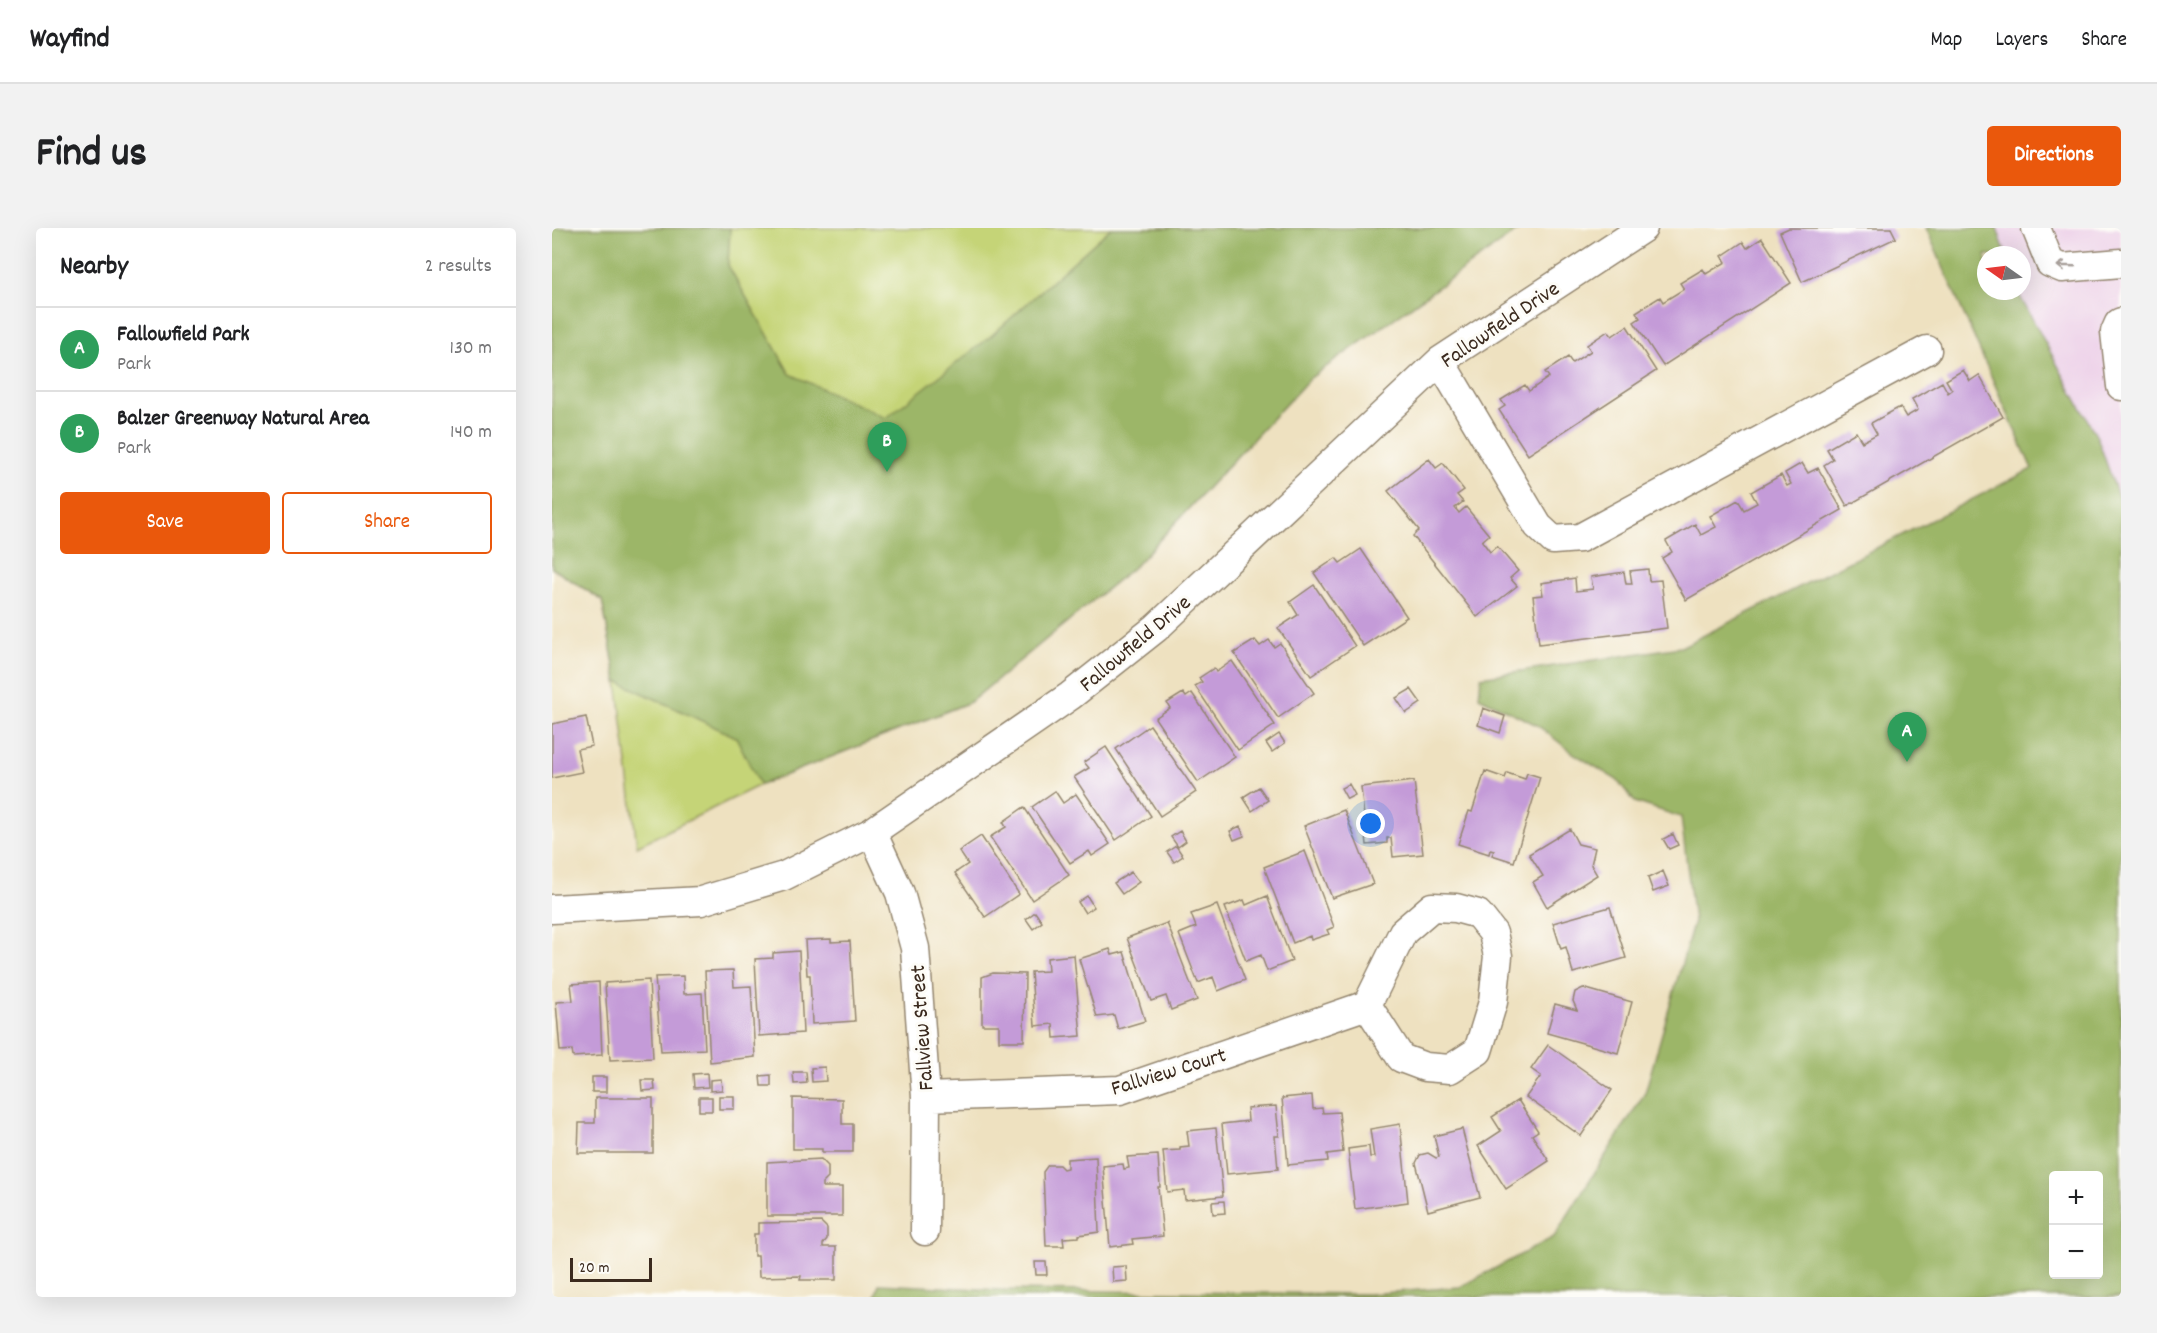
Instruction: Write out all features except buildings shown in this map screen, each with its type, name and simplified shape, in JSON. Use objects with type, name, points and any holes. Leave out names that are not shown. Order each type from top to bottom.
[{"type":"street","name":"Fallowfield Drive","points":[[552,909],[701,901],[784,876],[872,832],[1070,696],[1156,628],[1440,361],[1643,228]]},
{"type":"street","points":[[2036,228],[2050,263],[2062,268],[2121,262]]},
{"type":"street","points":[[2121,322],[2115,332],[2121,386]]},
{"type":"street","points":[[1440,361],[1538,526],[1553,540],[1580,538],[1927,350]]},
{"type":"street","name":"Fallview Street","points":[[872,832],[900,893],[915,948],[926,1097],[925,1231]]},
{"type":"street","points":[[1432,908],[1456,908],[1478,914],[1492,933],[1498,956],[1493,1002],[1478,1051],[1450,1069],[1425,1067],[1401,1058],[1367,1005],[1403,932],[1432,908]]},
{"type":"street","name":"Fallview Court","points":[[926,1097],[1120,1090],[1367,1005]]},
{"type":"shaded area","points":[[1997,228],[2121,228],[2121,505],[2098,439],[2022,300],[2031,300],[2031,246],[2003,246]]},
{"type":"green space","points":[[552,228],[1521,228],[1309,379],[1136,565],[970,702],[760,785],[637,846],[617,681],[602,600],[552,568]]},
{"type":"green space","points":[[552,228],[730,228],[728,265],[790,374],[886,418],[991,336],[1111,228],[1521,228],[1309,379],[1136,565],[970,702],[760,785],[736,737],[617,681],[602,600],[552,568]]},
{"type":"green space","points":[[1926,228],[1997,228],[2003,246],[1977,246],[1977,300],[2022,300],[2098,439],[2121,505],[2121,1297],[875,1297],[879,1284],[1000,1290],[1368,1294],[1460,1287],[1554,1237],[1645,1093],[1694,921],[1681,817],[1635,802],[1617,780],[1573,753],[1537,725],[1479,697],[1481,677],[1681,647],[2032,469]]},
{"type":"place","name":"Balzer Greenway Natural Area","points":[[887,472]]},
{"type":"place","name":"Fallowfield Park","points":[[1907,762]]}]
